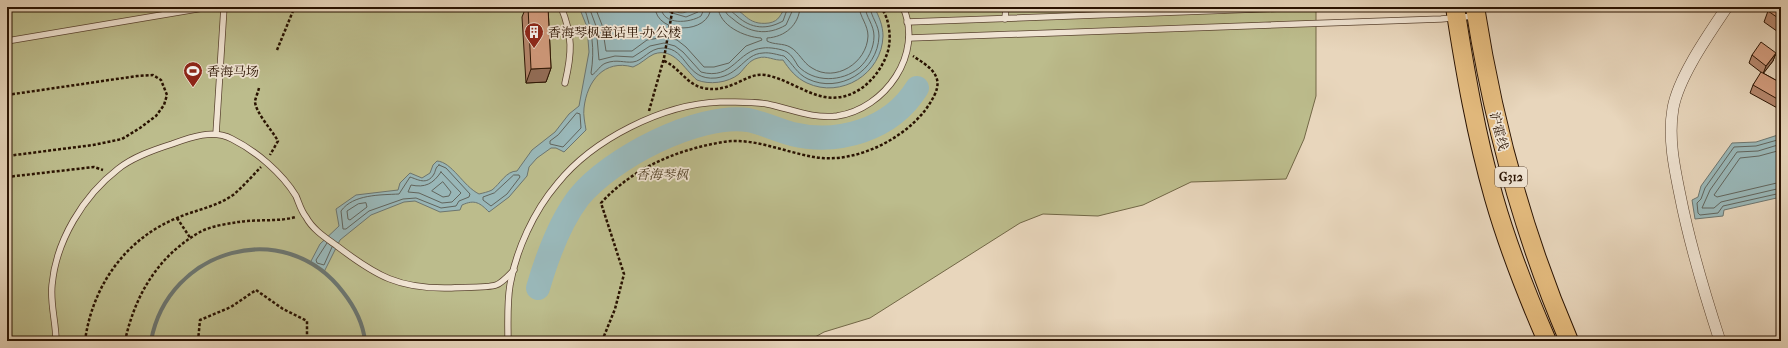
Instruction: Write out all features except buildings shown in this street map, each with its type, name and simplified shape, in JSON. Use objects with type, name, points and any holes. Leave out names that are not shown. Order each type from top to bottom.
[{"type":"highway","name":"沪霍线","points":[[1475,11],[1486,76],[1514,189],[1533,250],[1569,341]]},
{"type":"highway","name":"沪霍线","points":[[1456,12],[1467,83],[1494,199],[1514,259],[1547,341]]},
{"type":"street","points":[[1720,341],[1689,242],[1673,163],[1671,131],[1673,107],[1686,74],[1704,41],[1728,7]]},
{"type":"lane","points":[[7,41],[209,7]]},
{"type":"lane","points":[[216,134],[224,7]]},
{"type":"lane","points":[[561,7],[570,35],[571,56],[565,82]]},
{"type":"lane","points":[[508,341],[508,300],[514,270],[531,224],[557,183],[594,149],[617,134],[649,119],[682,107],[721,102],[764,104],[819,117],[848,114],[874,102],[883,93],[904,62],[909,38],[908,22],[903,7]]},
{"type":"lane","points":[[1005,18],[1006,7]]},
{"type":"lane","points":[[908,22],[1199,9],[1315,7]]},
{"type":"lane","points":[[909,38],[1475,11]]},
{"type":"lane","points":[[56,341],[52,286],[58,259],[74,220],[94,190],[113,173],[132,160],[153,150],[182,140],[221,133],[233,139],[266,162],[295,195],[304,214],[318,232],[366,269],[393,281],[439,288],[496,285],[514,270]]},
{"type":"path","points":[[290,7],[293,11]]},
{"type":"path","points":[[277,50],[293,11],[300,7]]},
{"type":"path","points":[[649,119],[649,106],[654,95],[664,61],[673,7]]},
{"type":"path","points":[[664,61],[669,63],[687,81],[703,88],[723,89],[753,76],[762,74],[825,97],[853,93],[864,87],[882,66],[888,51],[888,23],[885,12],[880,7],[856,7]]},
{"type":"path","points":[[602,341],[615,309],[624,274],[601,203],[608,195],[644,168],[669,156],[724,142],[739,141],[756,143],[817,158],[855,155],[884,144],[910,126],[935,96],[937,81],[935,72],[906,51]]},
{"type":"path","points":[[7,95],[153,75],[161,80],[166,95],[164,105],[156,116],[122,139],[93,146],[7,156]]},
{"type":"path","points":[[85,341],[87,326],[113,266],[130,247],[146,234],[177,218],[215,204],[233,195],[266,162],[278,141],[270,126],[260,116],[255,101],[259,88]]},
{"type":"path","points":[[7,177],[94,167],[113,173]]},
{"type":"path","points":[[125,341],[132,311],[151,275],[165,260],[191,239],[201,232],[217,226],[239,222],[289,219],[304,214]]},
{"type":"path","points":[[177,218],[191,239]]},
{"type":"path","points":[[198,341],[200,320],[231,307],[256,290],[283,309],[307,321],[307,341]]},
{"type":"green space","name":"香海琴枫","points":[[7,7],[1316,7],[1316,96],[1304,139],[1286,179],[1191,182],[1143,205],[1098,216],[1043,214],[1020,223],[870,318],[824,332],[808,341],[7,341]]},
{"type":"water","points":[[579,7],[668,7],[677,12],[684,13],[699,7],[730,7],[739,11],[755,22],[769,23],[775,21],[786,7],[874,7],[878,14],[883,36],[881,50],[875,62],[867,72],[857,80],[846,85],[833,88],[820,87],[807,83],[799,79],[783,60],[764,57],[752,60],[735,77],[713,83],[697,80],[673,56],[661,53],[651,55],[633,67],[623,65],[606,69],[593,81],[586,98],[584,113],[586,130],[564,152],[556,148],[551,148],[537,158],[529,167],[527,176],[509,197],[489,212],[480,204],[474,202],[462,205],[460,210],[440,212],[415,201],[404,202],[371,215],[340,240],[324,272],[310,263],[320,244],[339,226],[336,209],[356,195],[398,190],[400,183],[410,173],[422,178],[430,173],[433,165],[437,161],[448,165],[468,186],[479,194],[492,190],[506,175],[517,171],[532,150],[555,132],[569,114],[579,106],[589,52],[587,27]]},
{"type":"water","points":[[1781,134],[1781,197],[1724,210],[1723,216],[1695,219],[1692,200],[1698,197],[1701,186],[1732,143],[1756,142]]},
{"type":"waterway","points":[[538,288],[554,241],[565,218],[579,197],[593,182],[612,168],[656,141],[681,131],[705,124],[727,120],[748,120],[792,134],[810,137],[845,135],[862,131],[878,124],[893,114],[906,102],[917,88]]},
{"type":"waterway","points":[[151,341],[162,309],[180,284],[204,265],[232,253],[261,249],[291,254],[319,268],[343,292],[351,303],[360,321],[365,341]]},
{"type":"place","name":"香海琴枫童话里-办公楼","points":[[534,49]]},
{"type":"place","name":"香海马场","points":[[193,88]]}]
